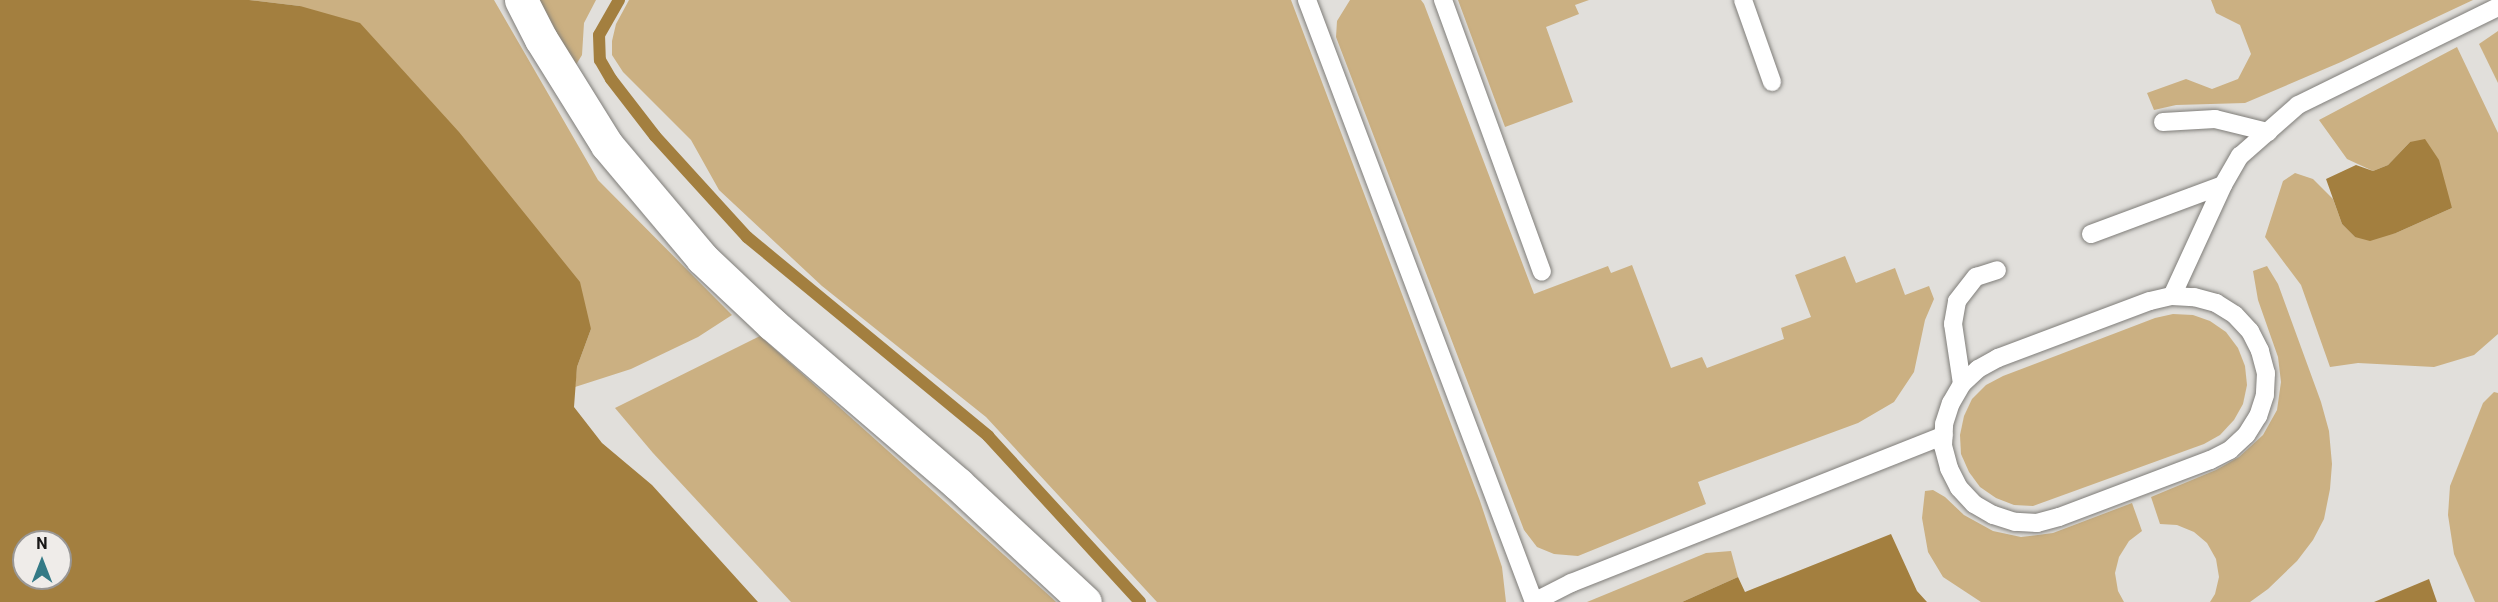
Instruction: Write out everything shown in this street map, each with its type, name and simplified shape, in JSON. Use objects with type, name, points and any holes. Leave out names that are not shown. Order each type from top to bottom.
[{"type":"street","points":[[521,0],[541,39],[608,145],[702,258],[772,324],[958,484],[1085,602]]},
{"type":"lane","points":[[1307,0],[1534,602],[1571,583],[1944,435]]},
{"type":"lane","points":[[1443,0],[1542,272]]},
{"type":"lane","points":[[1743,0],[1772,82]]},
{"type":"lane","points":[[2172,296],[2223,186],[2240,156],[2298,105],[2498,7]]},
{"type":"lane","points":[[2163,122],[2215,119],[2268,132]]},
{"type":"lane","points":[[2091,234],[2223,186]]},
{"type":"lane","points":[[1962,384],[1953,324],[1958,301],[1976,277],[1997,270]]},
{"type":"lane","points":[[2172,296],[2194,297],[2216,303],[2235,315],[2250,331],[2260,351],[2266,373],[2265,395],[2258,416],[2246,435],[2230,450],[2059,517],[2037,523],[2015,522],[1993,515],[1974,504],[1959,488],[1948,468],[1943,446],[1944,435],[1951,403],[1962,384],[1978,369],[1998,358],[2150,301],[2172,296]]},
{"type":"shaded area","points":[[0,0],[249,0],[300,6],[360,23],[459,132],[580,282],[591,329],[577,367],[574,407],[602,443],[652,485],[758,602],[0,602]]},
{"type":"shaded area","points":[[249,0],[494,0],[598,180],[732,315],[698,337],[631,369],[575,387],[577,367],[591,329],[300,6]]},
{"type":"shaded area","points":[[539,0],[596,0],[584,23],[582,55],[574,68]]},
{"type":"shaded area","points":[[629,0],[1291,0],[1480,501],[1502,567],[1506,602],[1157,602],[986,417],[822,286],[719,190],[691,140],[623,72],[612,55],[616,24]]},
{"type":"shaded area","points":[[1350,0],[1421,0],[1424,4],[1534,294],[1608,266],[1611,273],[1632,265],[1671,368],[1702,357],[1707,368],[1784,339],[1781,328],[1811,317],[1795,275],[1845,256],[1856,283],[1895,268],[1905,295],[1929,286],[1934,299],[1925,320],[1914,372],[1894,402],[1858,423],[1698,482],[1706,504],[1578,556],[1554,554],[1537,547],[1524,530],[1336,37],[1337,21]]},
{"type":"shaded area","points":[[1458,0],[1589,0],[1575,5],[1579,14],[1546,27],[1573,102],[1505,127]]},
{"type":"shaded area","points":[[2211,0],[2473,0],[2341,62],[2245,103],[2176,105],[2154,110],[2147,93],[2186,79],[2212,89],[2238,79],[2251,54],[2240,25],[2216,13]]},
{"type":"shaded area","points":[[2498,31],[2498,83],[2479,44]]},
{"type":"shaded area","points":[[2457,47],[2498,133],[2498,334],[2474,355],[2434,367],[2358,363],[2330,367],[2301,285],[2265,237],[2283,181],[2295,173],[2313,179],[2333,199],[2342,224],[2355,237],[2396,233],[2452,208],[2410,142],[2388,165],[2373,171],[2347,159],[2319,120]]},
{"type":"shaded area","points":[[2425,139],[2439,160],[2452,208],[2396,233],[2370,241],[2355,237],[2342,224],[2326,179],[2356,165],[2373,171],[2388,165],[2410,142]]},
{"type":"shaded area","points":[[2267,266],[2278,284],[2321,402],[2329,431],[2332,464],[2330,489],[2324,519],[2313,540],[2297,561],[2268,589],[2250,602],[2210,602],[2215,594],[2219,577],[2216,559],[2207,543],[2194,532],[2177,525],[2160,524],[2151,497],[2216,470],[2239,457],[2263,435],[2277,410],[2281,382],[2278,357],[2258,300],[2253,271]]},
{"type":"shaded area","points":[[2173,314],[2193,315],[2210,321],[2226,332],[2238,348],[2245,366],[2247,385],[2243,404],[2234,420],[2220,435],[2204,444],[2033,506],[2014,505],[1996,498],[1980,487],[1969,472],[1961,454],[1960,435],[1964,416],[1972,399],[1986,385],[2003,376],[2155,318]]},
{"type":"shaded area","points":[[760,336],[1056,602],[791,602],[653,453],[615,408]]},
{"type":"shaded area","points":[[2494,392],[2498,393],[2498,602],[2475,602],[2454,554],[2448,515],[2450,486],[2483,403]]},
{"type":"shaded area","points":[[1933,490],[1945,497],[1964,515],[1993,531],[2021,537],[2053,533],[2132,503],[2142,531],[2129,541],[2119,557],[2115,573],[2118,591],[2124,602],[1981,602],[1943,577],[1928,552],[1922,518],[1925,491]]},
{"type":"shaded area","points":[[1891,534],[1917,591],[1927,602],[1682,602],[1738,577],[1745,592]]},
{"type":"shaded area","points":[[1731,551],[1738,577],[1682,602],[1587,602],[1706,553]]},
{"type":"shaded area","points":[[2429,579],[2437,602],[2374,602]]},
{"type":"waterway","points":[[619,0],[599,35],[600,60],[611,79],[655,136],[747,237],[988,436],[1140,602]]}]
